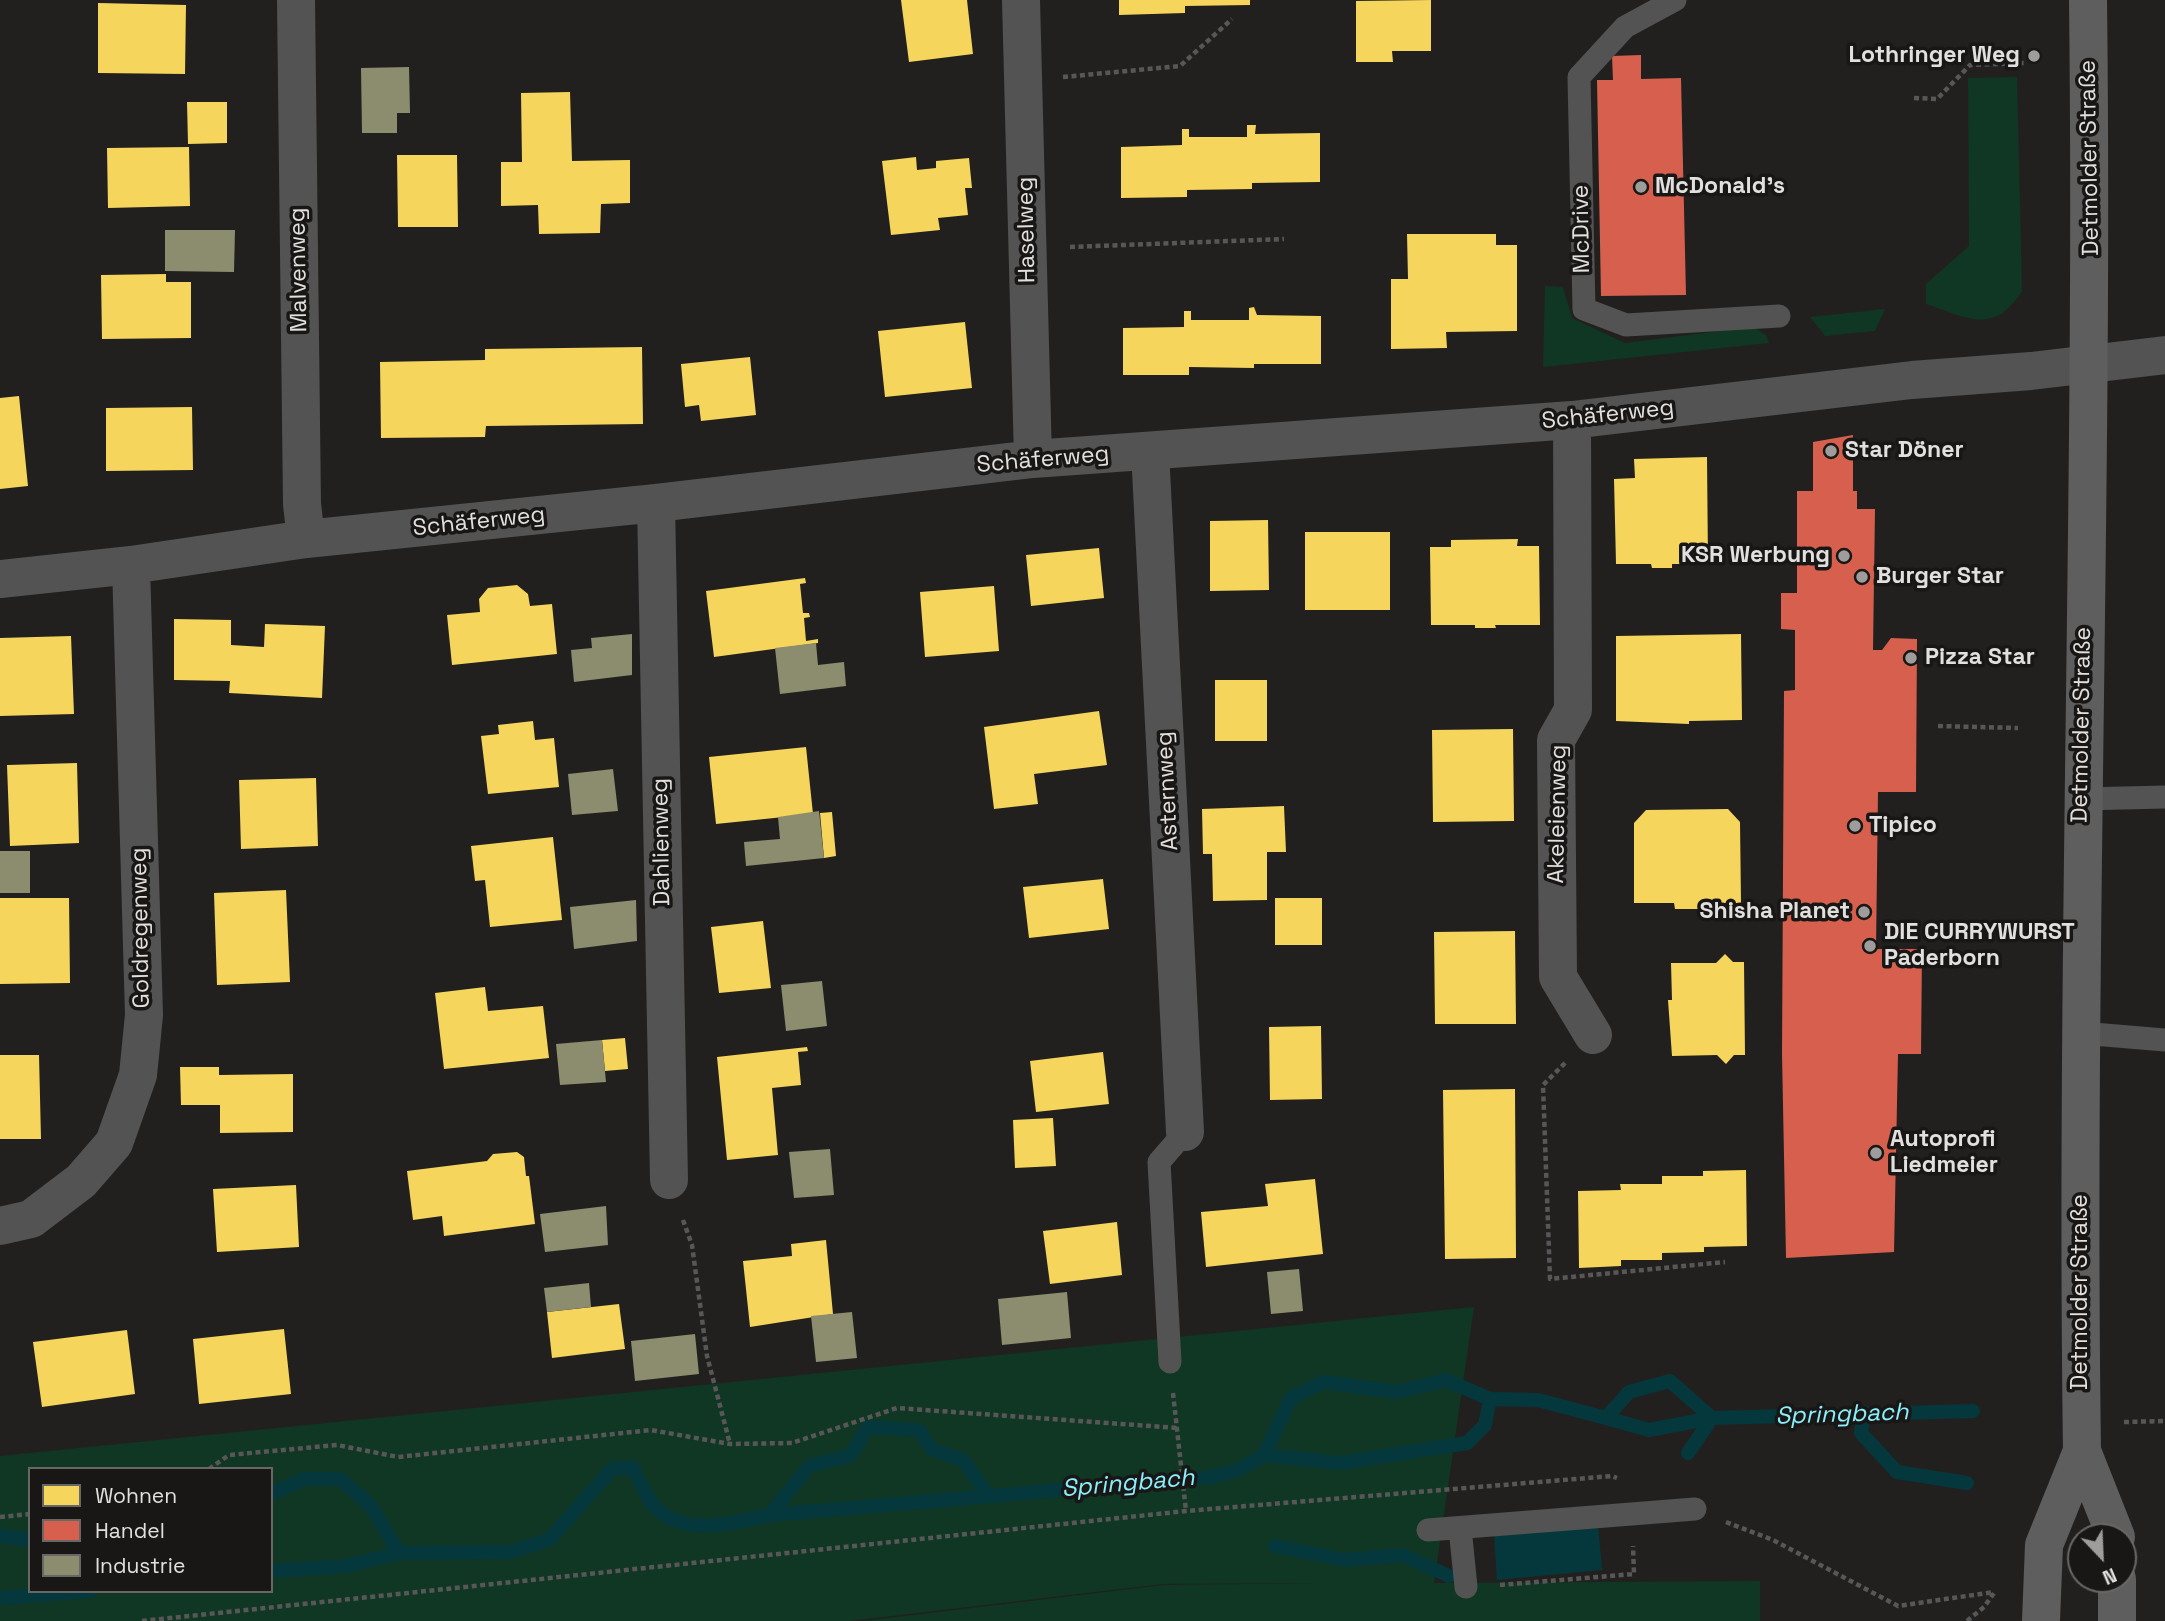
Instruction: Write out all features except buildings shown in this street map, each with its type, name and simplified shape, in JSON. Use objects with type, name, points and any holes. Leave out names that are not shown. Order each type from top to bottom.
[{"type":"main road","name":"Detmolder Straße","points":[[2041,1621],[2044,1545],[2081,1451],[2081,799],[2091,245],[2088,0]]},
{"type":"main road","name":"Detmolder Straße","points":[[2081,1451],[2110,1523]]},
{"type":"main road","points":[[2117,1593],[2117,1621]]},
{"type":"street","name":"Malvenweg","points":[[296,0],[302,504],[306,540]]},
{"type":"street","name":"Haselweg","points":[[1021,0],[1033,459]]},
{"type":"street","points":[[2088,363],[2165,355]]},
{"type":"street","name":"Schäferweg","points":[[0,579],[131,565],[306,540],[1033,459],[1572,420],[1912,380],[2088,363]]},
{"type":"street","name":"Akeleienweg","points":[[1572,420],[1573,710],[1556,740],[1558,977],[1593,1035]]},
{"type":"street","name":"Asternweg","points":[[1150,451],[1185,1132]]},
{"type":"street","name":"Dahlienweg","points":[[656,503],[669,1180]]},
{"type":"street","name":"Goldregenweg","points":[[0,1226],[31,1219],[81,1181],[114,1143],[138,1075],[144,1014],[131,565]]},
{"type":"lane","name":"McDrive","points":[[1675,0],[1625,27],[1579,77],[1584,309],[1626,325],[1779,316]]},
{"type":"lane","points":[[2081,799],[2165,797]]},
{"type":"lane","points":[[2081,1033],[2165,1040]]},
{"type":"lane","points":[[1170,1362],[1159,1162],[1185,1132]]},
{"type":"lane","points":[[1428,1530],[1695,1509]]},
{"type":"lane","points":[[1460,1528],[1466,1587]]},
{"type":"path","points":[[1023,80],[1180,66],[1232,19]]},
{"type":"path","points":[[1914,98],[1937,99],[1969,65],[2027,63]]},
{"type":"path","points":[[1027,248],[1284,239]]},
{"type":"path","points":[[1938,726],[2018,728]]},
{"type":"path","points":[[1593,1035],[1543,1085],[1550,1279],[1725,1262]]},
{"type":"path","points":[[669,1180],[692,1245],[707,1356],[730,1444]]},
{"type":"path","points":[[1170,1362],[1186,1511]]},
{"type":"path","points":[[212,1467],[229,1455],[337,1445],[398,1457],[651,1430],[730,1444],[792,1443],[897,1408],[1178,1428]]},
{"type":"path","points":[[2144,1422],[2165,1421]]},
{"type":"path","points":[[142,1621],[1186,1511],[1612,1476],[1624,1481]]},
{"type":"path","points":[[1695,1509],[1773,1540],[1898,1606],[1994,1592],[1984,1607],[1968,1621]]},
{"type":"path","points":[[1466,1587],[1634,1574],[1631,1513]]},
{"type":"path","points":[[0,1517],[28,1514]]},
{"type":"green space","points":[[2017,77],[2022,291],[2001,314],[1990,319],[1967,318],[1926,304],[1926,284],[1969,246],[1968,78]]},
{"type":"green space","points":[[1545,286],[1563,287],[1572,318],[1625,343],[1753,327],[1766,335],[1769,343],[1543,367]]},
{"type":"green space","points":[[1885,309],[1875,331],[1825,336],[1810,317]]},
{"type":"green space","points":[[1474,1307],[1434,1583],[1760,1581],[1760,1621],[863,1621],[1163,1585],[1318,1583],[1163,1584],[850,1621],[0,1621],[0,1456]]},
{"type":"water","points":[[1598,1525],[1602,1570],[1497,1580],[1494,1534]]},
{"type":"waterway","name":"Springbach","points":[[273,1571],[346,1566],[399,1553],[509,1552],[549,1540],[612,1469],[632,1467],[651,1502],[666,1516],[679,1522],[709,1526],[770,1515],[1211,1477],[1238,1470],[1264,1455],[1291,1398],[1323,1382],[1397,1392],[1446,1380],[1490,1399],[1538,1400],[1606,1418],[1629,1392],[1670,1381],[1712,1418],[1973,1411]]},
{"type":"waterway","name":"Springbach","points":[[1264,1455],[1340,1463],[1467,1443],[1485,1425],[1490,1399]]},
{"type":"waterway","points":[[1864,1412],[1861,1433],[1897,1472],[1967,1483]]},
{"type":"waterway","name":"Springbach","points":[[1606,1418],[1649,1430],[1712,1418]]},
{"type":"waterway","points":[[1688,1453],[1712,1418]]},
{"type":"waterway","name":"Springbach","points":[[770,1515],[809,1466],[850,1456],[868,1427],[919,1430],[931,1449],[963,1460],[988,1495]]},
{"type":"waterway","name":"Springbach","points":[[273,1493],[304,1479],[340,1479],[371,1506],[399,1553]]},
{"type":"waterway","name":"Springbach","points":[[0,1536],[28,1540]]},
{"type":"waterway","points":[[1275,1546],[1344,1560],[1403,1555],[1449,1576]]},
{"type":"waterway","name":"Springbach","points":[[0,1598],[64,1593]]},
{"type":"place","name":"Lothringer Weg","points":[[2034,56]]},
{"type":"place","name":"McDonald's","points":[[1641,187]]},
{"type":"place","name":"Star Döner","points":[[1831,451]]},
{"type":"place","name":"KSR Werbung","points":[[1844,556]]},
{"type":"place","name":"Burger Star","points":[[1862,577]]},
{"type":"place","name":"Pizza Star","points":[[1911,658]]},
{"type":"place","name":"Tipico","points":[[1855,826]]},
{"type":"place","name":"Shisha Planet","points":[[1864,912]]},
{"type":"place","name":"DIE CURRYWURST Paderborn","points":[[1870,946]]},
{"type":"place","name":"Autoprofi Liedmeier","points":[[1876,1153]]}]
